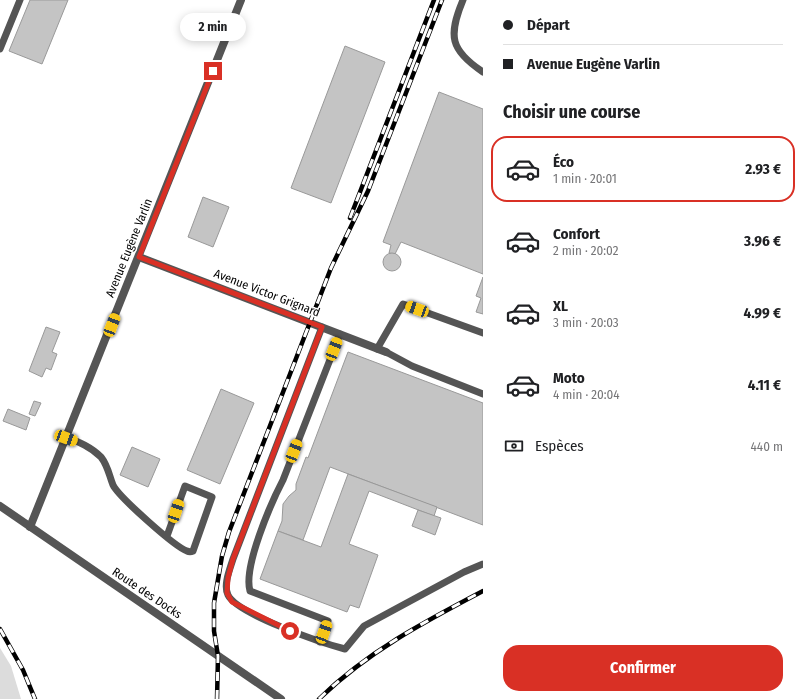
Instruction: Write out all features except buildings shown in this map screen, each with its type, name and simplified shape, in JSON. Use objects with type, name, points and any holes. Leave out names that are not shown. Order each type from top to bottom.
[{"type":"street","name":"Avenue Eugène Varlin","points":[[30,527],[241,0]]},
{"type":"street","name":"Avenue Victor Grignard","points":[[139,257],[386,352]]},
{"type":"street","name":"Route des Docks","points":[[0,506],[281,699]]},
{"type":"lane","points":[[0,49],[20,0]]},
{"type":"lane","points":[[463,0],[454,21],[456,45],[463,58],[483,72]]},
{"type":"lane","points":[[377,349],[403,304],[483,333]]},
{"type":"lane","points":[[322,327],[241,534],[228,578],[227,593],[232,602],[276,625],[320,642],[345,649],[364,626],[464,572],[483,564]]},
{"type":"lane","points":[[320,642],[328,621],[250,591],[248,584],[254,552],[273,499],[283,480],[340,334]]},
{"type":"lane","points":[[386,352],[412,366],[483,394]]},
{"type":"lane","points":[[66,438],[86,444],[100,457],[106,464],[113,486],[128,504],[167,536],[186,551],[193,551],[212,498],[185,486],[167,536]]},
{"type":"shaded area","points":[[0,648],[11,666],[21,699],[0,699]]},
{"type":"railway","points":[[350,218],[434,0]]},
{"type":"railway","points":[[217,699],[218,656],[214,631],[214,603],[222,556],[229,532],[331,268],[368,191],[442,0]]},
{"type":"railway","points":[[319,699],[337,682],[376,652],[439,614],[483,591]]},
{"type":"railway","points":[[0,629],[23,670],[35,699]]},
{"type":"route","points":[[213,71],[139,257],[322,327],[241,534],[228,578],[227,593],[232,602],[290,631]]}]
